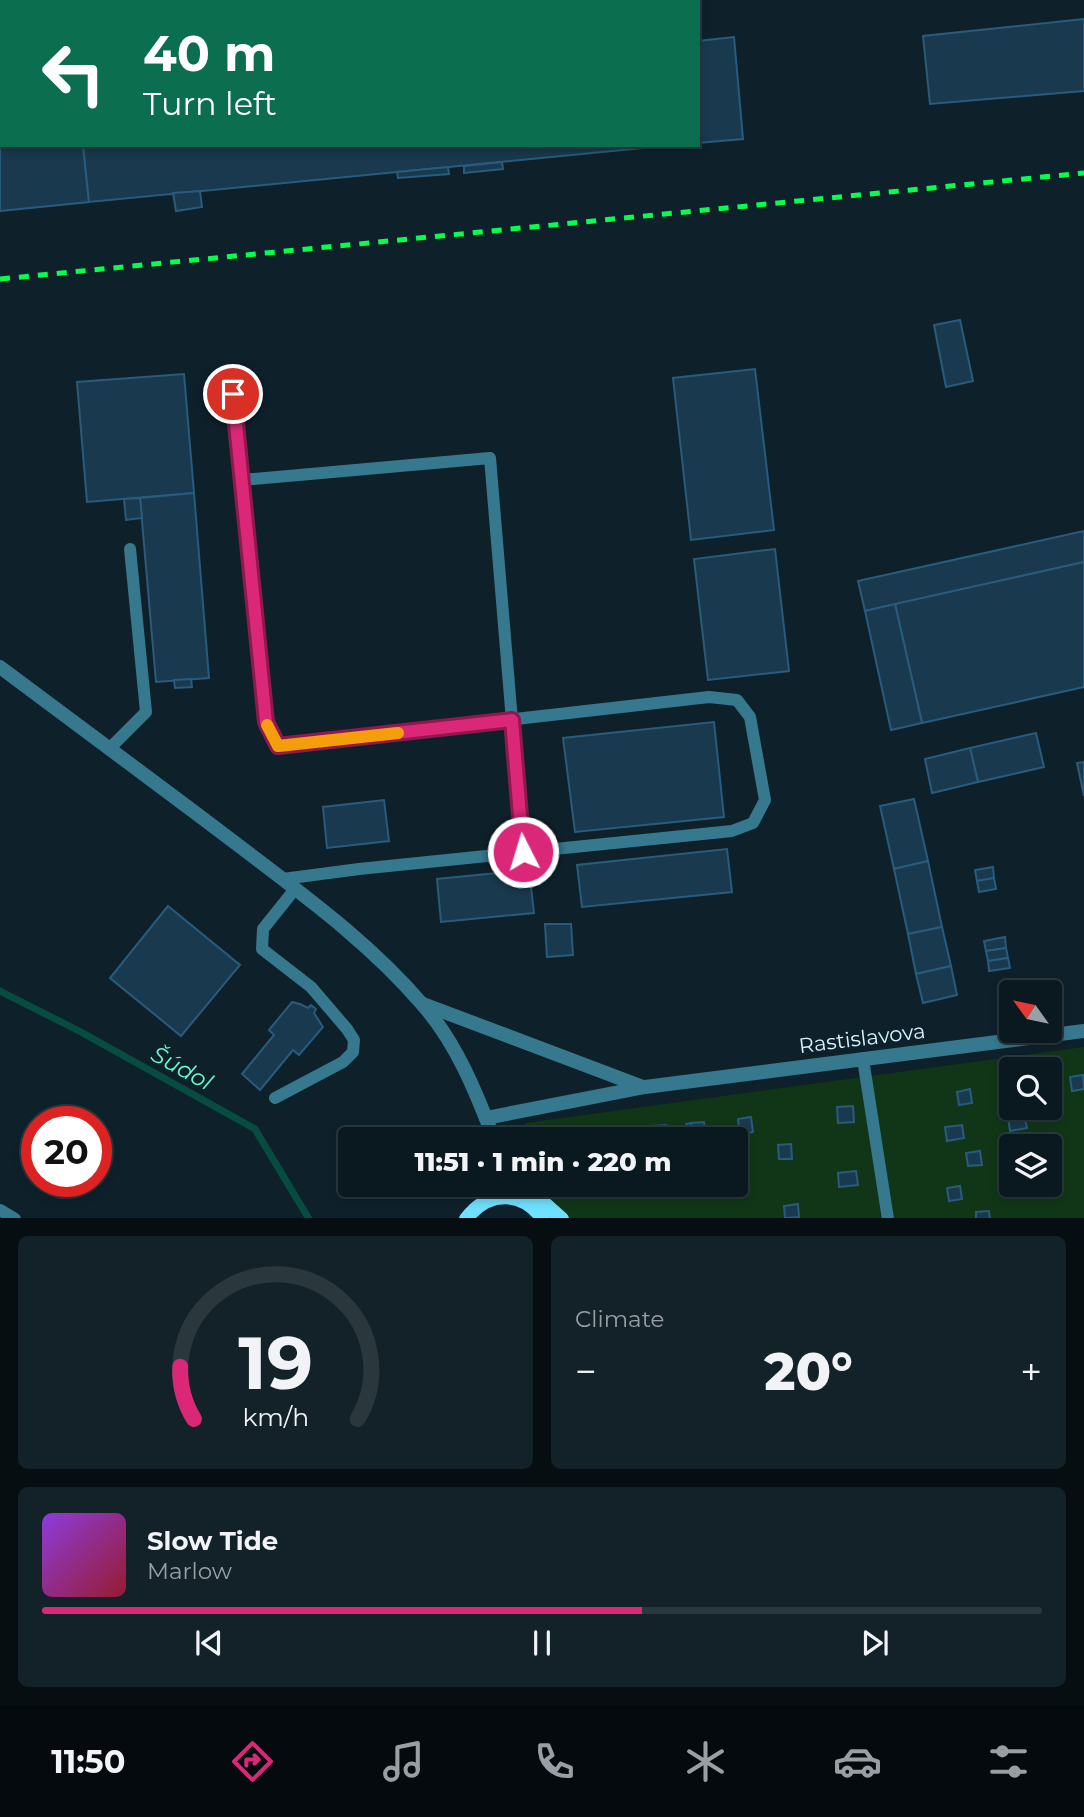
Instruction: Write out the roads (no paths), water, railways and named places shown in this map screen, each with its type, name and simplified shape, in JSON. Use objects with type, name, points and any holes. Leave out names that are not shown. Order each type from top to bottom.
[{"type":"main road","points":[[467,1218],[479,1205],[495,1197]]},
{"type":"main road","points":[[515,1197],[529,1204],[542,1218]]},
{"type":"main road","points":[[537,1197],[561,1218]]},
{"type":"street","points":[[0,667],[283,879],[383,963],[423,1004],[447,1038],[489,1127]]},
{"type":"street","name":"Rastislavova","points":[[423,1004],[645,1087]]},
{"type":"street","name":"Rastislavova","points":[[486,1118],[645,1087],[1084,1031]]},
{"type":"lane","points":[[233,394],[266,722],[278,746],[709,697],[737,700],[750,717],[765,800],[752,822],[732,831],[283,879]]},
{"type":"lane","points":[[242,480],[490,457],[523,852]]},
{"type":"lane","points":[[110,748],[146,712],[130,549]]},
{"type":"lane","points":[[275,1098],[343,1062],[353,1052],[354,1040],[347,1028],[311,987],[262,949],[263,929],[295,889]]},
{"type":"lane","points":[[863,1059],[888,1218]]},
{"type":"waterway","name":"Šúdol","points":[[0,991],[81,1032],[255,1129],[308,1218]]},
{"type":"railway","points":[[0,279],[1084,173]]}]
